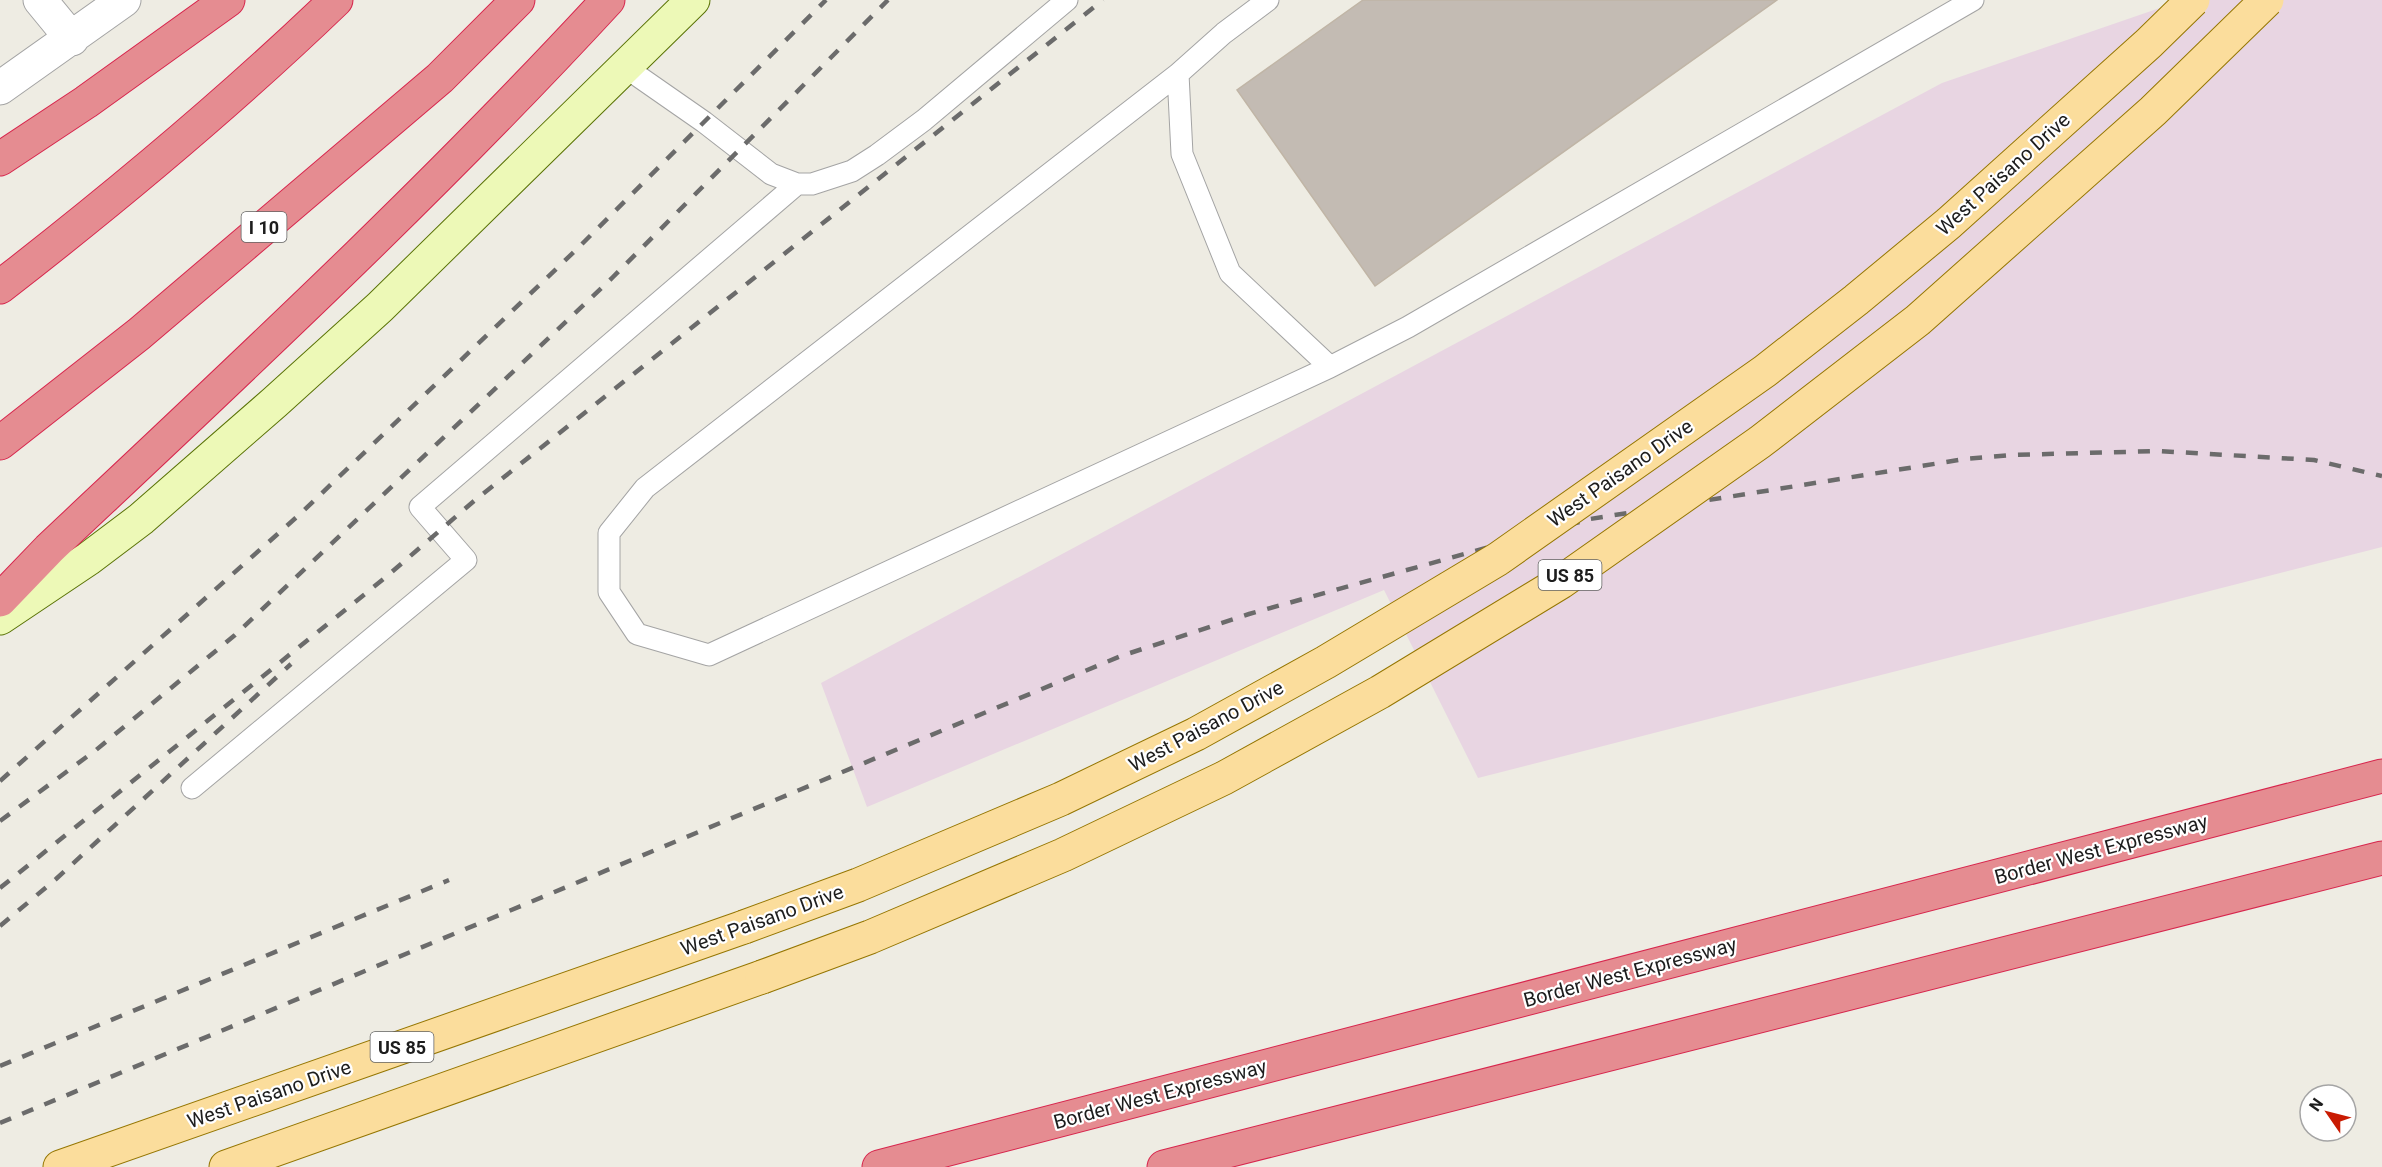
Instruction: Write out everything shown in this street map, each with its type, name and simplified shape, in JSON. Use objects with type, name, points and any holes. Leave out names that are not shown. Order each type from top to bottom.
[{"type":"highway","points":[[0,159],[86,102],[228,0]]},
{"type":"highway","points":[[0,287],[175,145],[336,0]]},
{"type":"highway","name":"I 10","points":[[0,443],[139,334],[440,78],[518,0]]},
{"type":"highway","points":[[0,600],[50,549],[413,203],[502,113],[608,0]]},
{"type":"highway","name":"Border West Expressway","points":[[879,1167],[2382,776]]},
{"type":"highway","points":[[1164,1167],[2382,858]]},
{"type":"main road","name":"West Paisano Drive","points":[[60,1167],[858,885],[1061,799],[1196,734],[1326,662],[1498,559],[1765,371],[1949,224],[2149,43],[2193,0]]},
{"type":"main road","name":"US 85","points":[[226,1167],[870,937],[1063,855],[1224,778],[1380,692],[1561,582],[1760,442],[1918,320],[2153,111],[2267,0]]},
{"type":"street","points":[[40,0],[72,39]]},
{"type":"street","points":[[0,88],[124,0]]},
{"type":"street","points":[[0,618],[88,559],[141,519],[275,402],[380,308],[693,0]]},
{"type":"lane","points":[[625,67],[704,122],[771,174],[797,184],[812,184],[852,171],[878,155],[924,120],[1067,0]]},
{"type":"lane","points":[[1268,0],[1224,33],[1179,74],[645,488],[609,532],[609,592],[637,634],[709,655],[1330,367],[1408,327],[1973,0]]},
{"type":"lane","points":[[1179,74],[1182,154],[1230,273],[1330,367]]},
{"type":"lane","points":[[192,789],[466,560],[420,507],[797,184]]},
{"type":"shaded area","points":[[2183,0],[2382,0],[2382,547],[1478,778],[1384,590],[867,807],[821,683],[1942,83]]},
{"type":"building","points":[[1363,0],[1777,0],[1375,286],[1237,90]]},
{"type":"railway","points":[[0,781],[299,515],[577,249],[826,0]]},
{"type":"railway","points":[[0,821],[96,750],[235,635],[611,279],[888,0]]},
{"type":"railway","points":[[0,888],[386,577],[474,501],[1103,0]]},
{"type":"railway","points":[[0,1123],[1121,656],[1249,614],[1590,519],[1965,459],[2012,455],[2158,451],[2314,460],[2382,476]]},
{"type":"railway","points":[[0,926],[56,879],[291,664]]},
{"type":"railway","points":[[0,1066],[449,880]]}]
